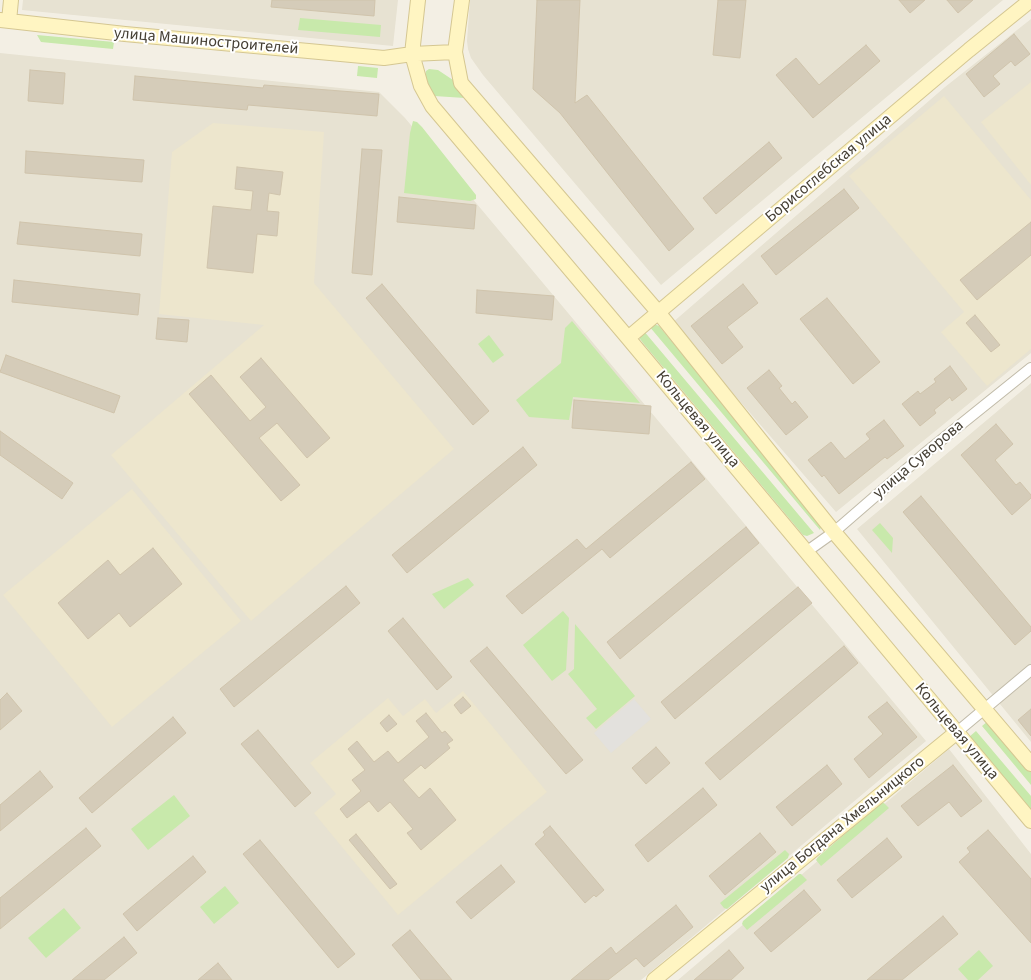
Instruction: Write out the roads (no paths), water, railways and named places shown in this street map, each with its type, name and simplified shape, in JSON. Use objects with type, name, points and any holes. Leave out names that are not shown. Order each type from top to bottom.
[{"type":"main road","points":[[4,20],[11,0]]},
{"type":"main road","name":"Кольцевая улица","points":[[418,0],[412,54],[421,86],[432,106],[1031,821]]},
{"type":"main road","points":[[462,0],[455,52],[460,83],[658,312],[834,532],[1031,764]]},
{"type":"main road","name":"Борисоглебская улица","points":[[628,338],[1031,0]]},
{"type":"main road","name":"улица Машиностроителей","points":[[4,20],[135,35],[384,58],[412,54],[455,52]]},
{"type":"main road","name":"улица Богдана Хмельницкого","points":[[654,980],[957,732]]},
{"type":"street","name":"улица Суворова","points":[[806,552],[834,532],[924,454],[1031,368]]},
{"type":"street","name":"улица Богдана Хмельницкого","points":[[957,732],[1031,670]]}]
